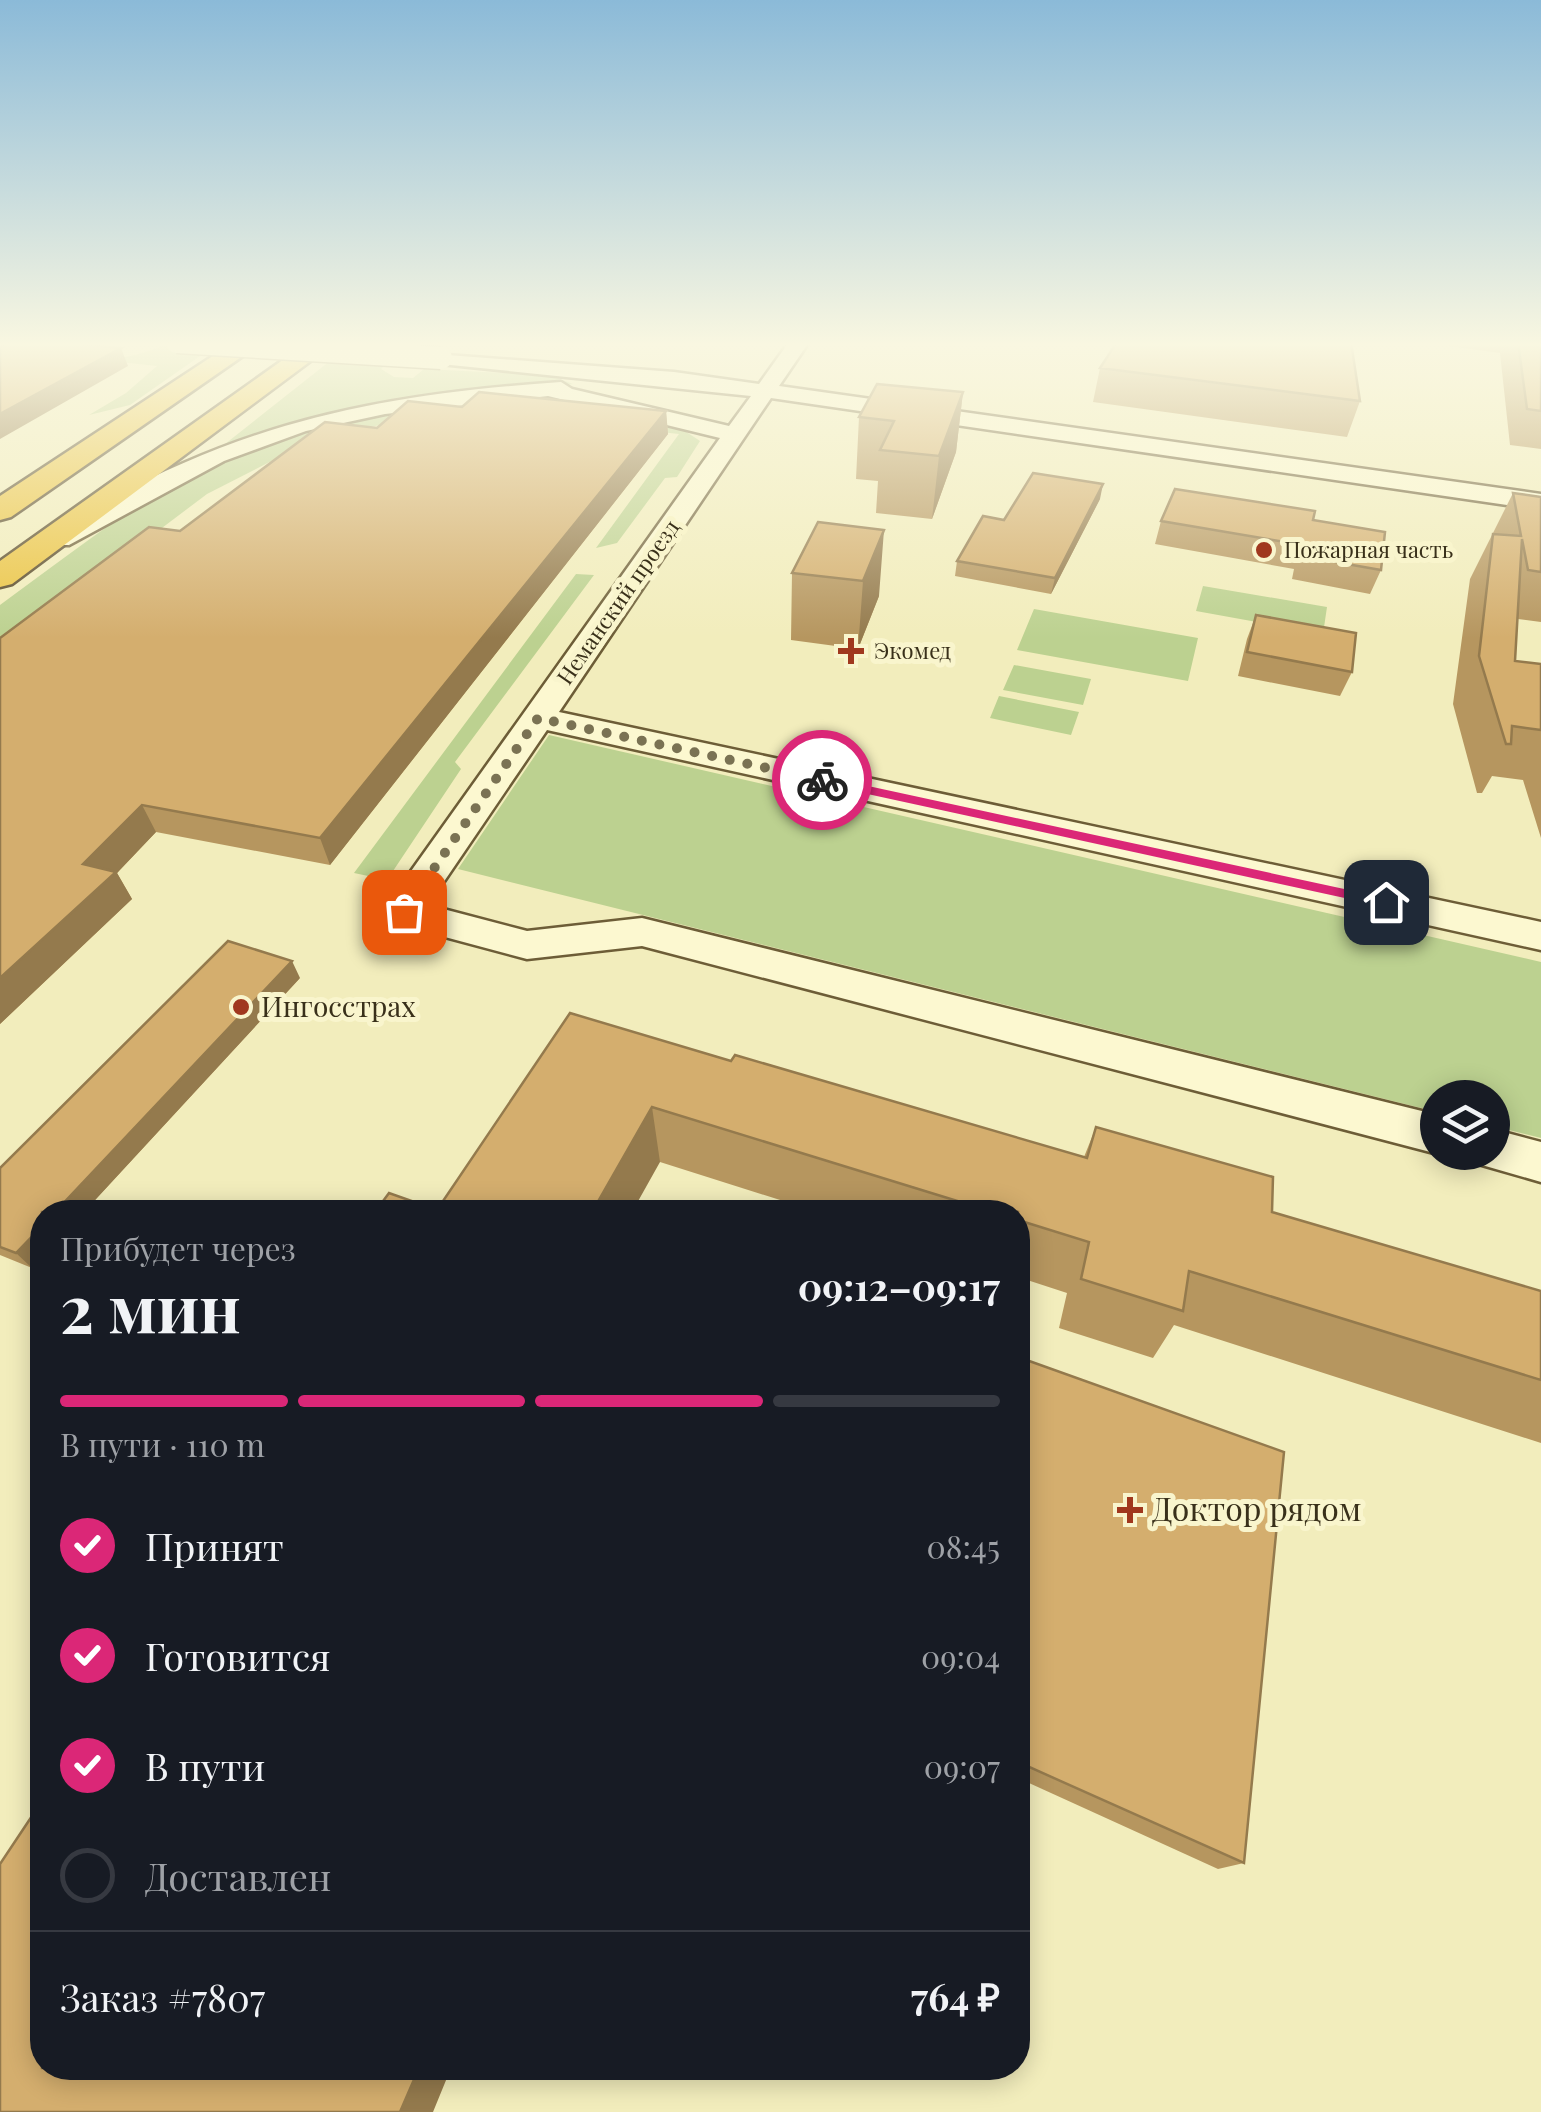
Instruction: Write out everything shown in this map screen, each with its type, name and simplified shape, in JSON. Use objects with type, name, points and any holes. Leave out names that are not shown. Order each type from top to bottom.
[{"type":"highway","points":[[0,510],[103,441]]},
{"type":"highway","points":[[0,577],[189,441]]},
{"type":"main road","points":[[44,547],[174,476],[256,441]]},
{"type":"main road","name":"Неманский проезд","points":[[729,441],[404,912],[528,945],[642,932],[1420,1130]]},
{"type":"main road","points":[[1124,441],[1541,502]]},
{"type":"main road","points":[[1158,441],[1541,492]]},
{"type":"main road","points":[[538,718],[1541,936]]},
{"type":"main road","points":[[1510,1154],[1541,1162]]},
{"type":"green space","points":[[266,441],[325,441],[291,451],[207,494],[0,650],[0,605],[115,521],[175,483]]},
{"type":"green space","points":[[674,441],[700,441],[677,477],[665,478],[617,543],[596,548]]},
{"type":"green space","points":[[576,574],[594,575],[455,762],[461,769],[387,880],[354,873]]},
{"type":"green space","points":[[1203,586],[1327,607],[1323,634],[1196,611]]},
{"type":"green space","points":[[1034,609],[1198,638],[1188,681],[1017,650]]},
{"type":"green space","points":[[1014,665],[1091,679],[1083,705],[1003,690]]},
{"type":"green space","points":[[999,696],[1079,712],[1071,735],[990,718]]},
{"type":"green space","points":[[549,735],[1541,962],[1541,1138],[1510,1130],[1510,1080],[1420,1080],[1420,1108],[458,869]]},
{"type":"building","points":[[300,441],[642,441],[320,838],[142,805],[83,864],[116,872],[0,978],[0,638],[149,527],[180,531]]},
{"type":"building","points":[[885,441],[945,441],[939,456],[880,450]]},
{"type":"building","points":[[1033,473],[1103,484],[1055,578],[957,561],[983,516],[1004,520]]},
{"type":"building","points":[[1175,489],[1315,511],[1313,520],[1385,532],[1381,570],[1301,556],[1303,545],[1161,521]]},
{"type":"building","points":[[1513,493],[1541,497],[1541,572],[1528,570],[1522,539],[1515,661],[1541,664],[1541,730],[1512,726],[1511,744],[1506,744],[1479,656],[1493,534],[1521,536]]},
{"type":"building","points":[[818,522],[884,530],[863,581],[792,573]]},
{"type":"building","points":[[1256,615],[1356,633],[1352,672],[1247,652]]},
{"type":"building","points":[[228,941],[292,961],[66,1200],[30,1200],[30,1238],[16,1253],[0,1247],[0,1168]]},
{"type":"building","points":[[570,1013],[731,1061],[735,1055],[1087,1158],[1096,1127],[1273,1177],[1272,1212],[1541,1291],[1541,1380],[1189,1271],[1183,1311],[1081,1279],[1089,1242],[1030,1224],[1030,1200],[954,1200],[652,1107],[599,1200],[444,1200]]},
{"type":"building","points":[[389,1193],[409,1200],[384,1200]]},
{"type":"building","points":[[1030,1361],[1284,1452],[1244,1863],[1030,1767]]},
{"type":"building","points":[[30,1819],[30,2080],[414,2080],[400,2112],[0,2112],[0,1864]]},
{"type":"way so far","points":[[404,912],[538,718],[822,780]]},
{"type":"place","name":"Пожарная часть","points":[[1264,550]]},
{"type":"place","name":"Экомед","points":[[851,651]]},
{"type":"place","name":"Ингосстрах","points":[[241,1007]]},
{"type":"place","name":"Доктор рядом","points":[[1130,1510]]},
{"type":"route","points":[[822,780],[1386,902]]}]
